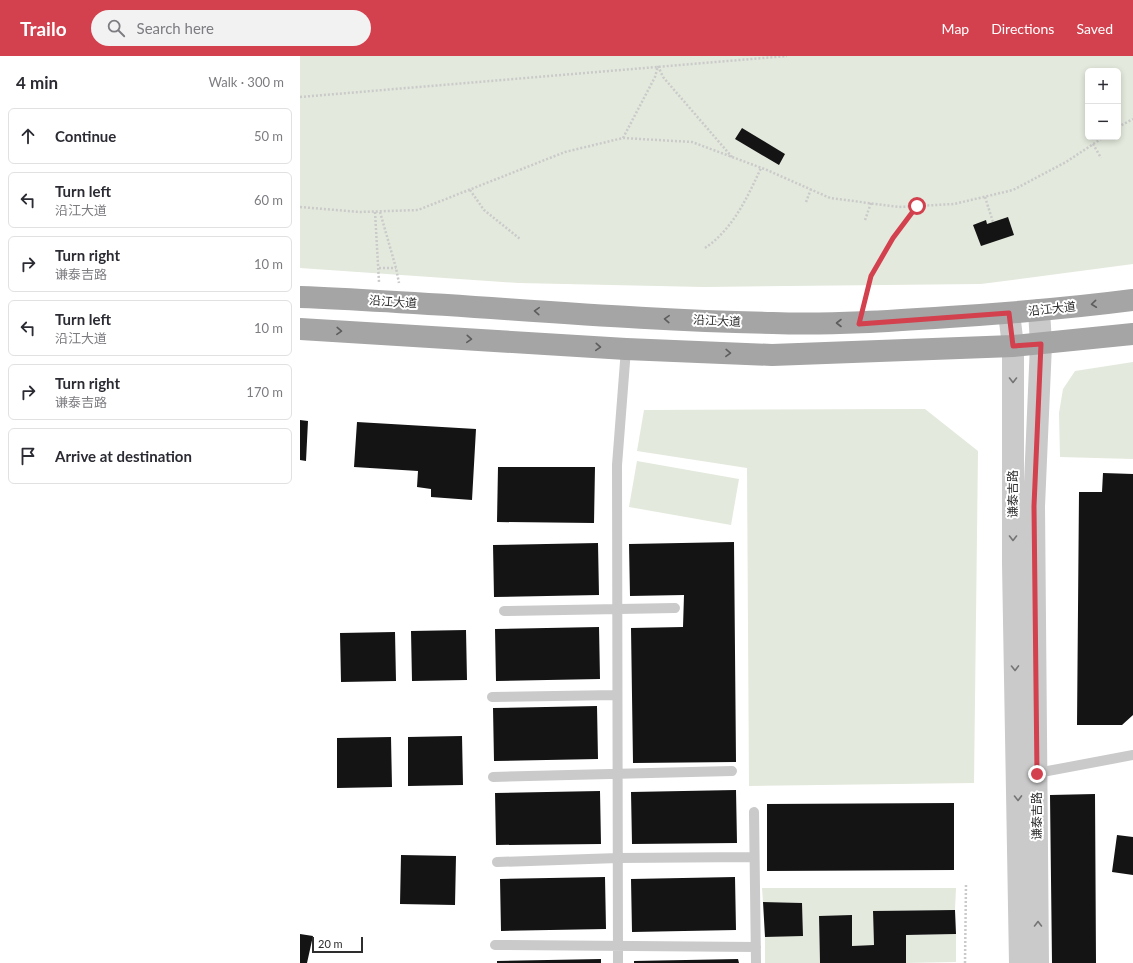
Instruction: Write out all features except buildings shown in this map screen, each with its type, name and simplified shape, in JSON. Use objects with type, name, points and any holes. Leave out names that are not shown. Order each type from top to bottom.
[{"type":"main road","name":"沿江大道","points":[[300,297],[379,300],[628,317],[773,324],[859,324],[1009,313],[1133,300]]},
{"type":"main road","points":[[300,329],[626,349],[772,355],[1013,346],[1133,334]]},
{"type":"street","name":"谦泰吉路","points":[[1038,963],[1034,506],[1041,344],[1039,310]]},
{"type":"street","name":"谦泰吉路","points":[[1009,313],[1013,346],[1013,564],[1020,963]]},
{"type":"lane","points":[[618,963],[617,465],[626,349]]},
{"type":"lane","points":[[504,611],[675,608]]},
{"type":"lane","points":[[492,697],[617,695]]},
{"type":"lane","points":[[1037,774],[1133,755]]},
{"type":"lane","points":[[493,777],[732,771]]},
{"type":"lane","points":[[754,812],[756,963]]},
{"type":"lane","points":[[497,862],[618,858],[754,857]]},
{"type":"lane","points":[[495,945],[756,947]]},
{"type":"path","points":[[300,97],[787,56]]},
{"type":"path","points":[[623,138],[655,77],[658,66]]},
{"type":"path","points":[[658,66],[662,78],[733,157]]},
{"type":"path","points":[[1121,125],[1133,119]]},
{"type":"path","points":[[300,207],[360,212],[418,210],[565,152],[623,138],[692,142],[761,168],[830,198],[899,207],[954,204],[1013,190],[1066,162],[1099,140]]},
{"type":"path","points":[[1093,144],[1101,158]]},
{"type":"path","points":[[705,248],[716,241],[734,221],[761,168]]},
{"type":"path","points":[[806,202],[811,189]]},
{"type":"path","points":[[470,190],[484,210],[520,239]]},
{"type":"path","points":[[985,197],[993,222]]},
{"type":"path","points":[[865,220],[871,203]]},
{"type":"path","points":[[859,324],[871,276],[893,238],[917,206]]},
{"type":"path","points":[[375,212],[379,268],[379,300]]},
{"type":"path","points":[[380,212],[396,268],[401,302]]},
{"type":"path","points":[[379,268],[396,268]]},
{"type":"path","points":[[965,963],[966,884]]},
{"type":"shaded area","points":[[300,56],[1133,56],[1133,264],[981,284],[704,287],[519,283],[300,268]]},
{"type":"shaded area","points":[[1133,362],[1133,459],[1060,457],[1059,413],[1063,389],[1075,371]]},
{"type":"shaded area","points":[[925,409],[978,451],[974,783],[749,786],[747,468],[637,451],[644,410]]},
{"type":"shaded area","points":[[637,461],[739,479],[731,525],[629,507]]},
{"type":"shaded area","points":[[762,888],[956,888],[955,910],[873,911],[874,945],[852,946],[852,916],[819,916],[820,963],[765,963],[765,937],[803,935],[802,903],[763,902]]},
{"type":"shaded area","points":[[956,934],[956,962],[906,963],[906,935]]},
{"type":"route","points":[[917,206],[893,238],[871,276],[859,324],[1009,313],[1013,346],[1041,344],[1034,506],[1037,774]]}]
